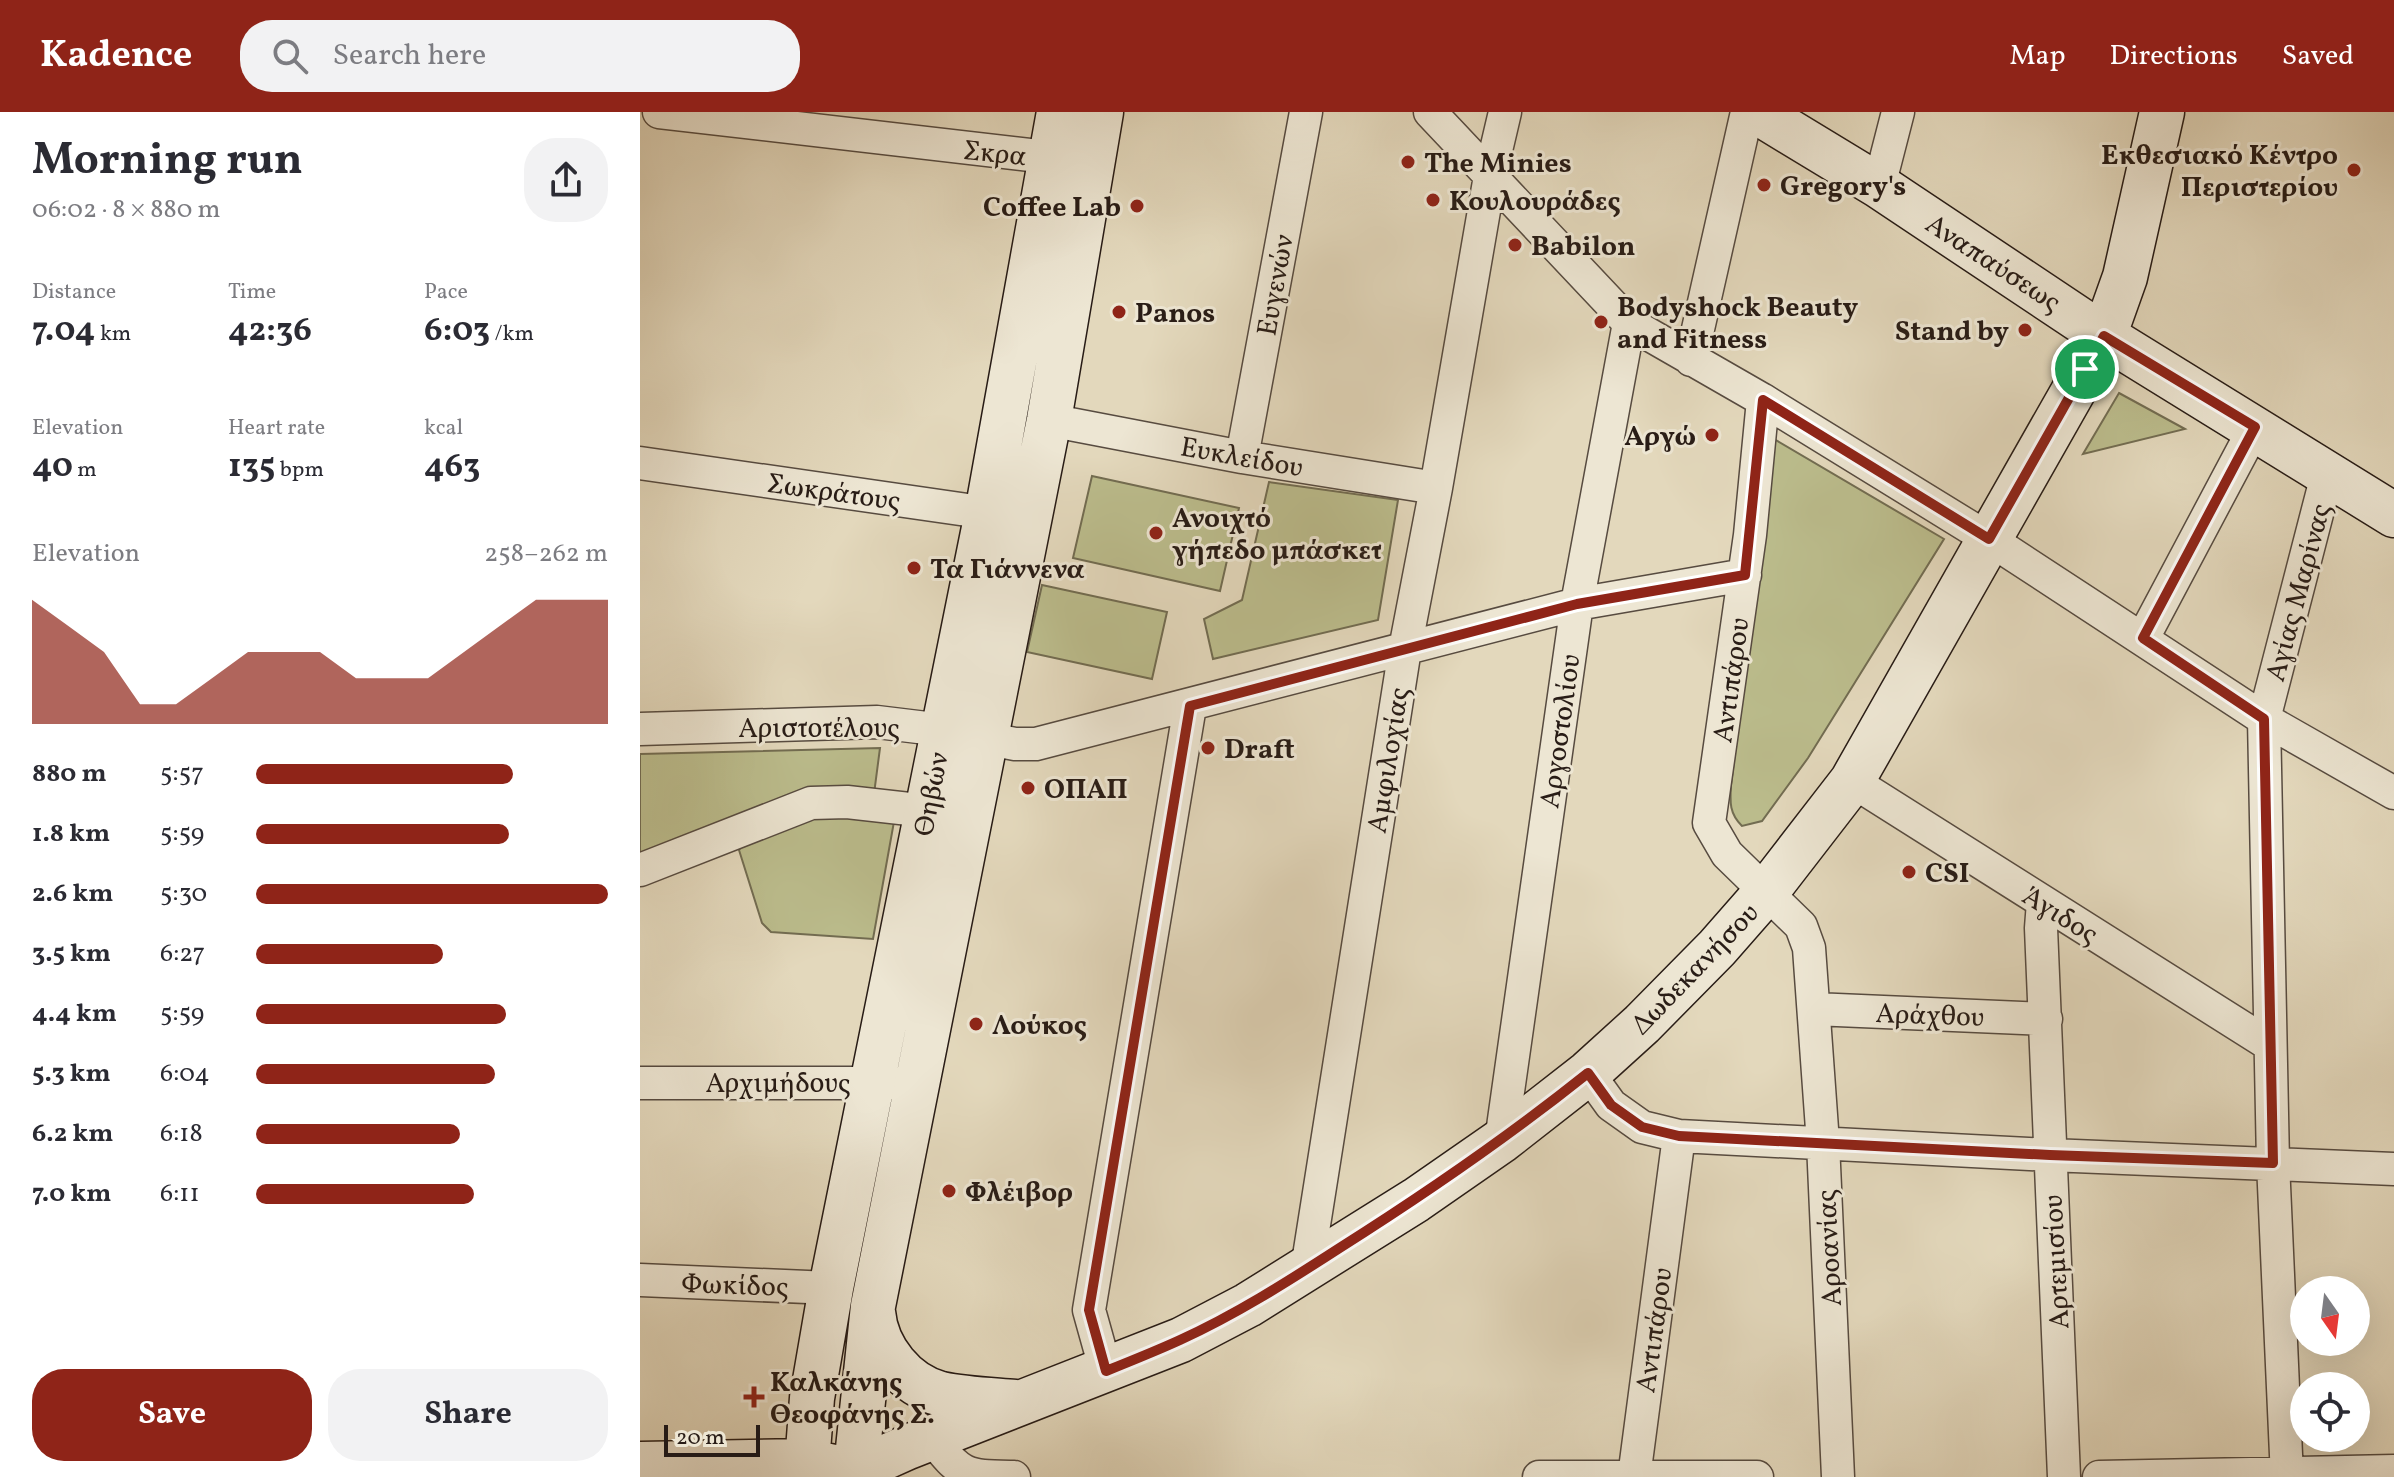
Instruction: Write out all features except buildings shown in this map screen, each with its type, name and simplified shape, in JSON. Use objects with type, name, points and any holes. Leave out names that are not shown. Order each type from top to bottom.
[{"type":"main road","name":"Θηβών","points":[[833,1473],[873,1306],[1049,420],[1071,160],[1059,112]]},
{"type":"main road","name":"Θηβών","points":[[833,1473],[812,1398],[831,1288],[987,513],[1071,160],[1101,112]]},
{"type":"main road","name":"Δωδεκανήσου","points":[[833,1473],[1106,1371],[1181,1340],[1248,1305],[1416,1200],[1501,1141],[1588,1073],[1677,990],[1767,891],[1852,781],[2104,336],[2125,277],[2162,112]]},
{"type":"main road","name":"Αναπαύσεως","points":[[1749,116],[1879,186],[2104,336],[2394,515]]},
{"type":"main road","points":[[873,1306],[874,1325],[889,1357],[900,1370],[926,1389],[943,1394],[1022,1403]]},
{"type":"main road","points":[[640,1464],[833,1473]]},
{"type":"street","name":"Σκρα","points":[[659,112],[758,118],[1071,160]]},
{"type":"street","name":"Ευγενών","points":[[1242,457],[1306,112]]},
{"type":"street","points":[[1430,112],[1629,323],[1763,400],[1989,539],[2264,719],[2394,793]]},
{"type":"street","name":"Αμφιλοχίας","points":[[1307,1269],[1405,649],[1490,176],[1505,112]]},
{"type":"street","points":[[1879,186],[1898,112]]},
{"type":"street","points":[[1691,360],[1749,116]]},
{"type":"street","name":"Αργοστολίου","points":[[1501,1141],[1577,604],[1629,323]]},
{"type":"street","name":"Αντιπάρου","points":[[1763,400],[1745,575],[1709,823],[1727,854],[1767,891]]},
{"type":"street","name":"Ευκλείδου","points":[[1049,420],[1242,457],[1436,488]]},
{"type":"street","points":[[2143,638],[2255,427]]},
{"type":"street","name":"Σωκράτους","points":[[640,463],[1029,518]]},
{"type":"street","name":"Αγίας Μαρίνας","points":[[2287,1474],[2273,1163],[2264,719],[2327,475]]},
{"type":"street","name":"Αριστοτέλους","points":[[640,729],[877,722],[1023,745],[1036,744],[1577,604],[1745,575]]},
{"type":"street","points":[[1106,1371],[1089,1310],[1190,706]]},
{"type":"street","name":"Άγιδος","points":[[1852,781],[2270,1045]]},
{"type":"street","points":[[640,870],[811,803],[847,802],[927,811]]},
{"type":"street","name":"Αροανίας","points":[[1767,891],[1801,926],[1809,948],[1823,1143],[1838,1477]]},
{"type":"street","name":"Αρτεμισίου","points":[[2043,902],[2041,928],[2064,1477]]},
{"type":"street","name":"Αράχθου","points":[[1814,1009],[2046,1019]]},
{"type":"street","points":[[1588,1073],[1611,1105],[1642,1127],[1679,1136],[2394,1169]]},
{"type":"street","name":"Αρχιμήδους","points":[[640,1083],[873,1081],[917,1084]]},
{"type":"street","name":"Αντιπάρου","points":[[1634,1476],[1679,1136]]},
{"type":"street","name":"Φωκίδος","points":[[640,1280],[831,1288]]},
{"type":"street","points":[[932,1438],[947,1458],[971,1477],[1014,1477]]},
{"type":"street","points":[[2099,1477],[2394,1471]]},
{"type":"street","points":[[1539,1477],[1757,1477]]},
{"type":"green space","points":[[2119,393],[2185,429],[2083,454]]},
{"type":"green space","points":[[1774,439],[1944,539],[1808,758],[1762,821],[1742,826],[1731,807],[1730,797]]},
{"type":"green space","name":"Ανοιχτό γήπεδο μπάσκετ","points":[[1092,476],[1239,508],[1220,591],[1073,558]]},
{"type":"green space","points":[[1269,482],[1398,500],[1378,620],[1213,659],[1204,619],[1242,600]]},
{"type":"green space","name":"Ανοιχτό γήπεδο μπάσκετ","points":[[1042,585],[1167,612],[1152,679],[1027,652]]},
{"type":"green space","points":[[880,748],[874,794],[819,789],[796,792],[640,860],[640,754]]},
{"type":"green space","points":[[800,816],[895,816],[873,939],[771,932],[762,923],[739,850]]},
{"type":"place","name":"The Minies","points":[[1408,162]]},
{"type":"place","name":"Εκθεσιακό Κέντρο Περιστερίου","points":[[2354,170]]},
{"type":"place","name":"Gregory's","points":[[1764,185]]},
{"type":"place","name":"Κουλουράδες","points":[[1433,200]]},
{"type":"place","name":"Coffee Lab","points":[[1137,206]]},
{"type":"place","name":"Babilon","points":[[1515,245]]},
{"type":"place","name":"Panos","points":[[1119,312]]},
{"type":"place","name":"Bodyshock Beauty and Fitness","points":[[1601,322]]},
{"type":"place","name":"Stand by","points":[[2025,330]]},
{"type":"place","name":"Αργώ","points":[[1712,435]]},
{"type":"place","name":"Ανοιχτό γήπεδο μπάσκετ","points":[[1156,533]]},
{"type":"place","name":"Τα Γιάννενα","points":[[914,568]]},
{"type":"place","name":"Draft","points":[[1208,748]]},
{"type":"place","name":"ΟΠΑΠ","points":[[1028,788]]},
{"type":"place","name":"CSI","points":[[1909,872]]},
{"type":"place","name":"Λούκος","points":[[976,1024]]},
{"type":"place","name":"Φλέιβορ","points":[[949,1191]]},
{"type":"place","name":"Καλκάνης Θεοφάνης Σ.","points":[[754,1397]]},
{"type":"route","points":[[2104,336],[2255,427],[2143,638],[2264,719],[2273,1163],[1679,1136],[1642,1127],[1611,1105],[1588,1073],[1501,1141],[1416,1200],[1307,1269],[1181,1340],[1106,1371],[1089,1310],[1190,706],[1577,604],[1745,575],[1763,400],[1989,539],[2085,369],[2104,336]]}]
